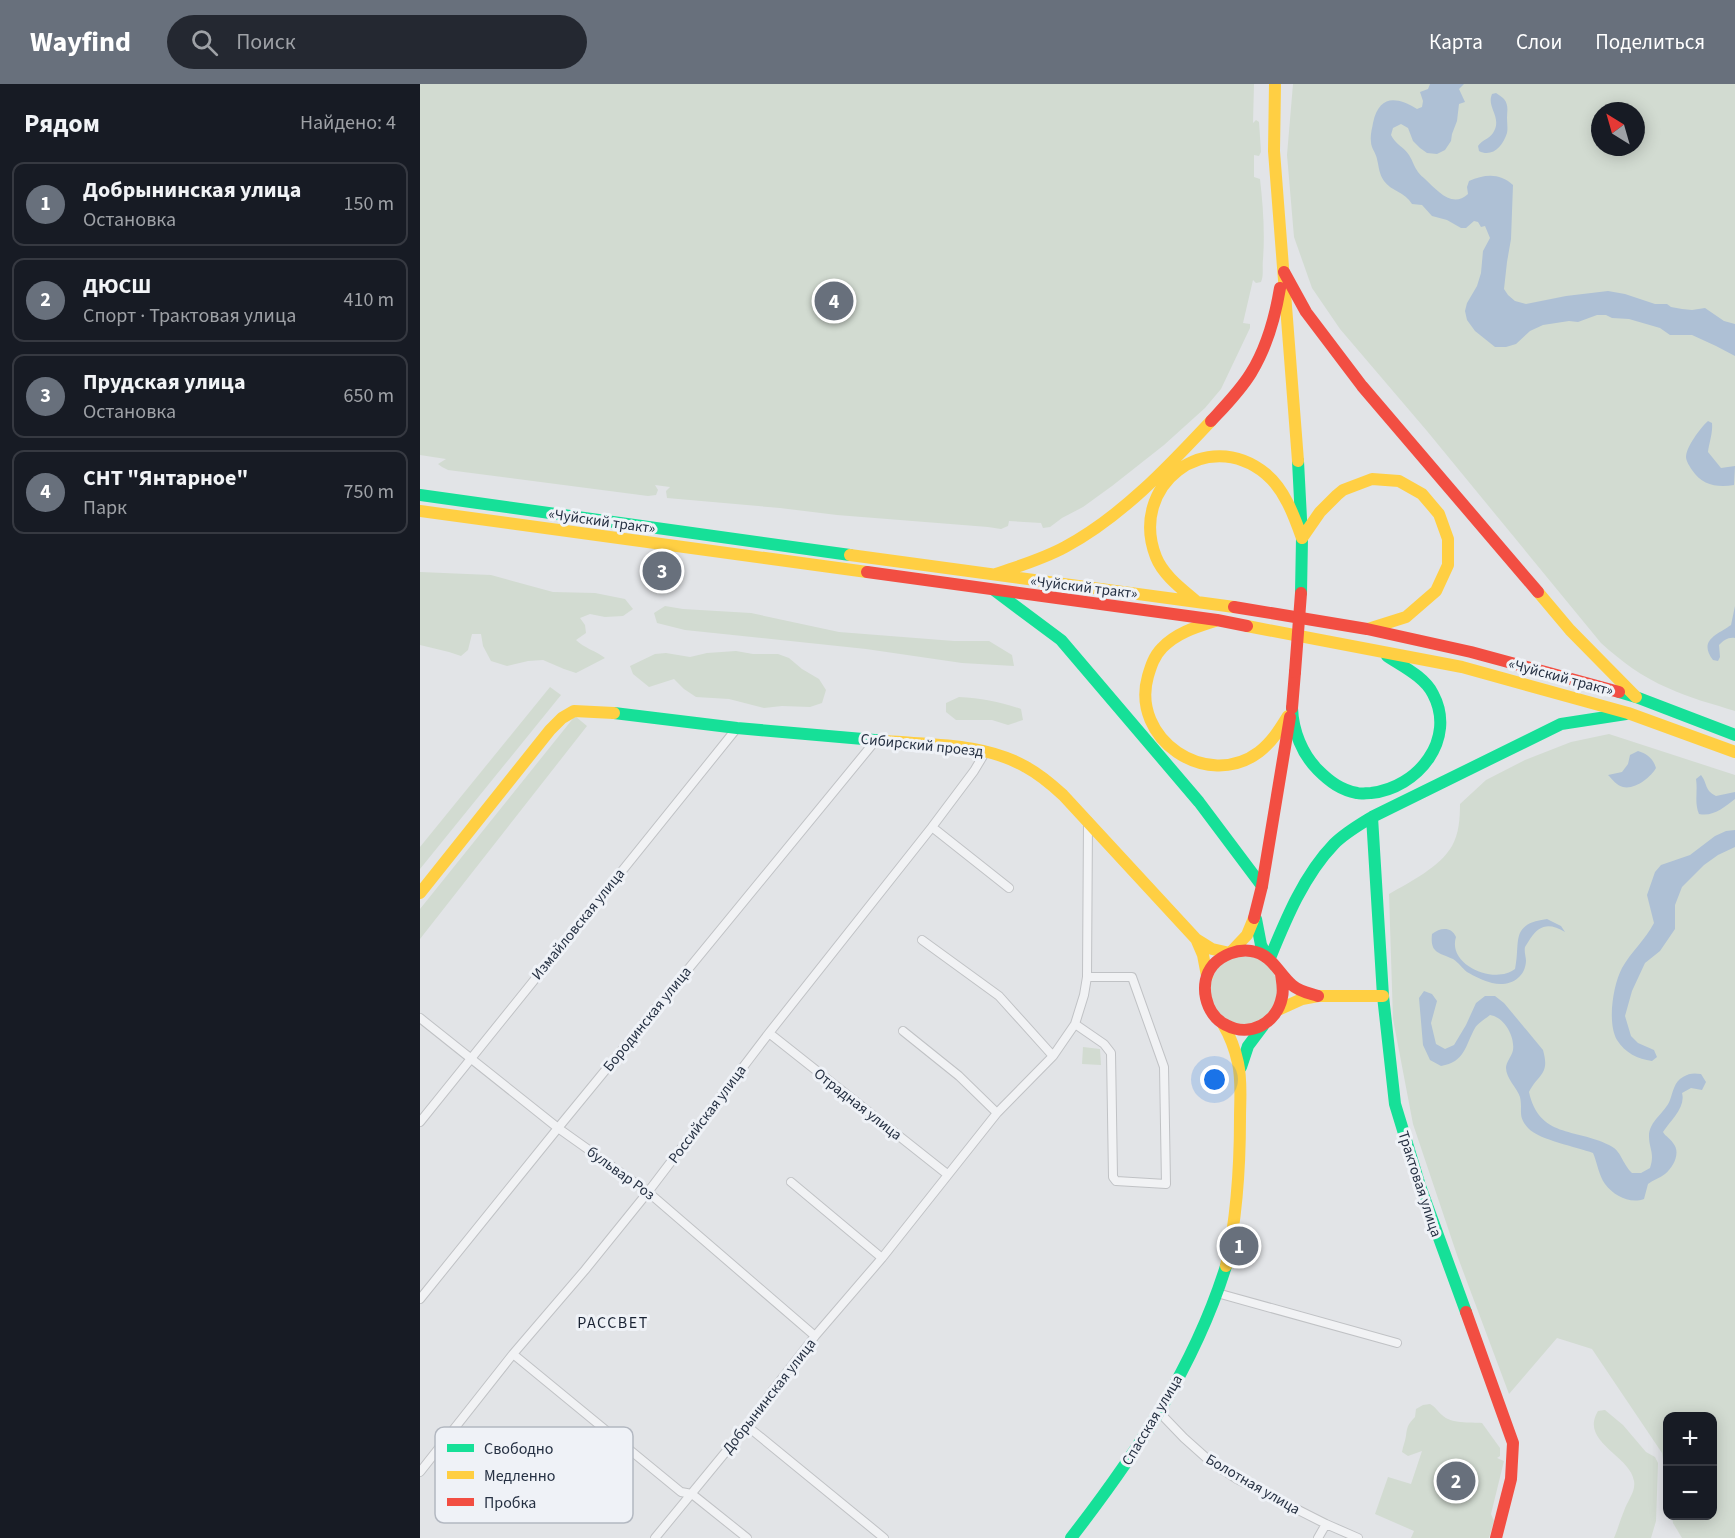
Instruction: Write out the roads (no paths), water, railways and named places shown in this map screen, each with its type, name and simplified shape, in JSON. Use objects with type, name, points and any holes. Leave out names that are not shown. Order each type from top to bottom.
[{"type":"main road","points":[[1275,84],[1274,151],[1302,538],[1301,592],[1295,672],[1292,709],[1255,915],[1247,935],[1230,953],[1217,962],[1207,976],[1206,1002],[1210,1011],[1223,1024],[1243,1030],[1263,1026],[1280,1009],[1302,999],[1318,996],[1383,996]]},
{"type":"main road","points":[[992,575],[1037,561],[1072,543],[1116,512],[1197,436],[1250,374],[1264,346],[1276,310],[1284,272]]},
{"type":"main road","points":[[1284,272],[1306,312],[1362,386],[1569,630],[1636,698]]},
{"type":"main road","points":[[1196,601],[1174,582],[1157,560],[1152,548],[1148,523],[1158,490],[1187,465],[1201,459],[1226,455],[1246,460],[1266,474],[1284,495],[1302,538]]},
{"type":"main road","points":[[1302,538],[1330,500],[1342,490],[1361,481],[1383,479],[1417,489],[1439,513],[1448,534],[1447,567],[1442,585],[1424,605],[1409,615],[1367,629]]},
{"type":"main road","name":"«Чуйский тракт»","points":[[420,495],[992,575],[1196,601],[1367,629],[1471,652],[1636,698],[1735,735]]},
{"type":"main road","name":"«Чуйский тракт»","points":[[420,511],[1217,620],[1462,667],[1628,713],[1735,752]]},
{"type":"main road","points":[[991,589],[1061,640],[1199,801],[1262,886]]},
{"type":"main road","points":[[1217,620],[1177,636],[1162,649],[1152,662],[1146,681],[1146,703],[1155,729],[1164,742],[1173,752],[1201,764],[1221,767],[1239,764],[1257,754],[1275,738],[1292,709]]},
{"type":"main road","points":[[1292,709],[1295,726],[1306,754],[1320,775],[1334,786],[1368,795],[1392,789],[1408,781],[1427,764],[1432,754],[1440,734],[1441,713],[1427,685],[1383,652]]},
{"type":"main road","name":"Сибирский проезд","points":[[420,893],[562,718],[574,711],[615,713],[737,728],[986,751],[1031,769],[1050,783],[1196,939],[1212,949],[1230,953]]},
{"type":"main road","points":[[1269,958],[1293,908],[1321,861],[1352,829],[1561,724],[1628,713]]},
{"type":"main road","name":"Трактовая улица","points":[[1372,817],[1383,996],[1395,1104],[1419,1186],[1513,1443],[1514,1460],[1508,1499],[1496,1538]]},
{"type":"main road","points":[[1255,915],[1259,938],[1269,958],[1281,974],[1298,989],[1318,996]]},
{"type":"main road","name":"Сибирский проезд","points":[[1196,939],[1203,955],[1207,976]]},
{"type":"main road","points":[[1230,953],[1251,951],[1269,958]]},
{"type":"main road","points":[[1280,1009],[1284,993],[1281,974]]},
{"type":"main road","name":"Спасская улица","points":[[1071,1538],[1118,1476],[1159,1412],[1189,1358],[1217,1293],[1225,1268],[1234,1232],[1239,1152],[1240,1068],[1234,1043],[1223,1024]]},
{"type":"main road","name":"Спасская улица","points":[[1240,1068],[1248,1046],[1263,1026]]},
{"type":"street","name":"Измайловская улица","points":[[420,1122],[737,728]]},
{"type":"street","name":"Бородинская улица","points":[[420,1299],[876,740]]},
{"type":"street","name":"Российская улица","points":[[455,1427],[648,1192],[769,1033],[932,827],[974,771],[986,751]]},
{"type":"street","name":"Добрынинская улица","points":[[655,1538],[747,1426],[815,1336],[882,1258],[947,1174],[998,1113],[1053,1056],[1075,1024],[1087,977],[1088,821]]},
{"type":"street","points":[[932,827],[1009,888]]},
{"type":"street","points":[[922,940],[999,996],[1053,1056]]},
{"type":"street","points":[[1075,1024],[1104,1044],[1111,1053],[1113,1177],[1116,1180],[1166,1184],[1164,1068],[1132,977],[1087,977]]},
{"type":"street","name":"бульвар Роз","points":[[420,1018],[558,1128],[648,1192],[815,1336]]},
{"type":"street","points":[[903,1031],[959,1076],[998,1113]]},
{"type":"street","name":"Отрадная улица","points":[[769,1033],[947,1174]]},
{"type":"street","points":[[790,1182],[882,1258]]},
{"type":"street","points":[[1217,1293],[1397,1343]]},
{"type":"street","points":[[513,1354],[602,1427]]},
{"type":"street","name":"Болотная улица","points":[[1159,1412],[1212,1463],[1237,1479],[1358,1538]]},
{"type":"street","points":[[747,1426],[884,1538]]},
{"type":"street","name":"Российская улица","points":[[420,1472],[435,1453]]},
{"type":"street","points":[[633,1453],[681,1492],[692,1494],[747,1538]]},
{"type":"street","points":[[1318,1538],[1326,1524]]},
{"type":"water","points":[[1430,84],[1464,84],[1459,89],[1465,102],[1459,104],[1451,141],[1445,150],[1437,154],[1427,153],[1413,141],[1408,128],[1401,124],[1393,128],[1391,135],[1409,155],[1420,174],[1440,193],[1451,199],[1456,200],[1468,194],[1469,181],[1481,177],[1503,178],[1513,185],[1511,239],[1504,289],[1508,295],[1515,301],[1526,304],[1608,291],[1682,309],[1705,308],[1724,321],[1735,324],[1735,356],[1692,335],[1670,335],[1660,328],[1606,315],[1597,315],[1578,322],[1543,325],[1530,331],[1516,344],[1506,347],[1495,347],[1475,331],[1467,320],[1465,311],[1477,286],[1483,251],[1490,238],[1485,226],[1481,227],[1478,222],[1474,221],[1466,228],[1461,228],[1447,220],[1432,216],[1422,205],[1412,204],[1384,181],[1371,144],[1373,123],[1379,107],[1395,100],[1417,109],[1422,107],[1420,92],[1428,89]]},
{"type":"water","points":[[1496,93],[1507,104],[1507,133],[1496,150],[1484,153],[1479,151],[1478,146],[1493,133],[1496,127],[1491,99],[1492,94]]},
{"type":"water","points":[[1708,421],[1712,423],[1712,427],[1708,452],[1721,468],[1735,466],[1734,485],[1716,486],[1705,482],[1696,475],[1687,462],[1686,454],[1690,446]]},
{"type":"water","points":[[1735,606],[1735,638],[1726,639],[1719,645],[1720,657],[1718,661],[1713,660],[1709,653],[1708,643],[1715,635],[1731,625]]},
{"type":"water","points":[[1638,751],[1649,757],[1656,768],[1647,779],[1637,785],[1623,787],[1608,775],[1622,772],[1628,764],[1630,755]]},
{"type":"water","points":[[1701,775],[1712,794],[1716,796],[1735,792],[1735,799],[1714,813],[1699,814],[1696,779]]},
{"type":"water","points":[[1735,830],[1735,847],[1704,865],[1682,887],[1675,905],[1675,929],[1660,951],[1645,963],[1632,991],[1625,1016],[1631,1036],[1638,1043],[1654,1050],[1657,1057],[1652,1061],[1637,1057],[1628,1052],[1617,1040],[1612,1024],[1612,1004],[1622,968],[1654,923],[1647,895],[1655,872],[1661,865],[1690,855],[1715,836]]},
{"type":"water","points":[[1547,919],[1561,926],[1565,932],[1550,926],[1538,930],[1525,947],[1526,961],[1523,973],[1510,983],[1492,983],[1476,977],[1453,959],[1436,951],[1432,945],[1432,934],[1442,929],[1451,931],[1456,937],[1455,947],[1465,964],[1485,973],[1496,975],[1506,973],[1515,969],[1519,936],[1522,930],[1535,921]]},
{"type":"water","points":[[1424,991],[1432,994],[1437,1001],[1431,1023],[1436,1044],[1445,1049],[1454,1045],[1476,1003],[1485,996],[1495,996],[1504,1003],[1543,1050],[1544,1069],[1529,1092],[1534,1107],[1541,1117],[1550,1125],[1613,1147],[1632,1173],[1641,1173],[1650,1168],[1652,1158],[1650,1131],[1654,1121],[1668,1105],[1674,1087],[1680,1079],[1687,1075],[1701,1074],[1706,1082],[1702,1090],[1691,1088],[1682,1093],[1680,1108],[1663,1132],[1672,1141],[1676,1151],[1671,1167],[1648,1184],[1644,1199],[1628,1200],[1613,1192],[1603,1181],[1593,1153],[1541,1136],[1525,1124],[1521,1116],[1520,1097],[1506,1072],[1506,1066],[1513,1050],[1512,1039],[1500,1019],[1490,1015],[1478,1024],[1460,1057],[1455,1061],[1441,1066],[1430,1060],[1423,1045],[1419,998]]},
{"type":"place","name":"СНТ \"Янтарное\"","points":[[834,301]]},
{"type":"place","name":"Прудская улица","points":[[662,571]]},
{"type":"place","name":"Добрынинская улица","points":[[1239,1246]]},
{"type":"place","name":"ДЮСШ","points":[[1456,1481]]},
{"type":"district","name":"РАССВЕТ","points":[[613,1322]]}]
